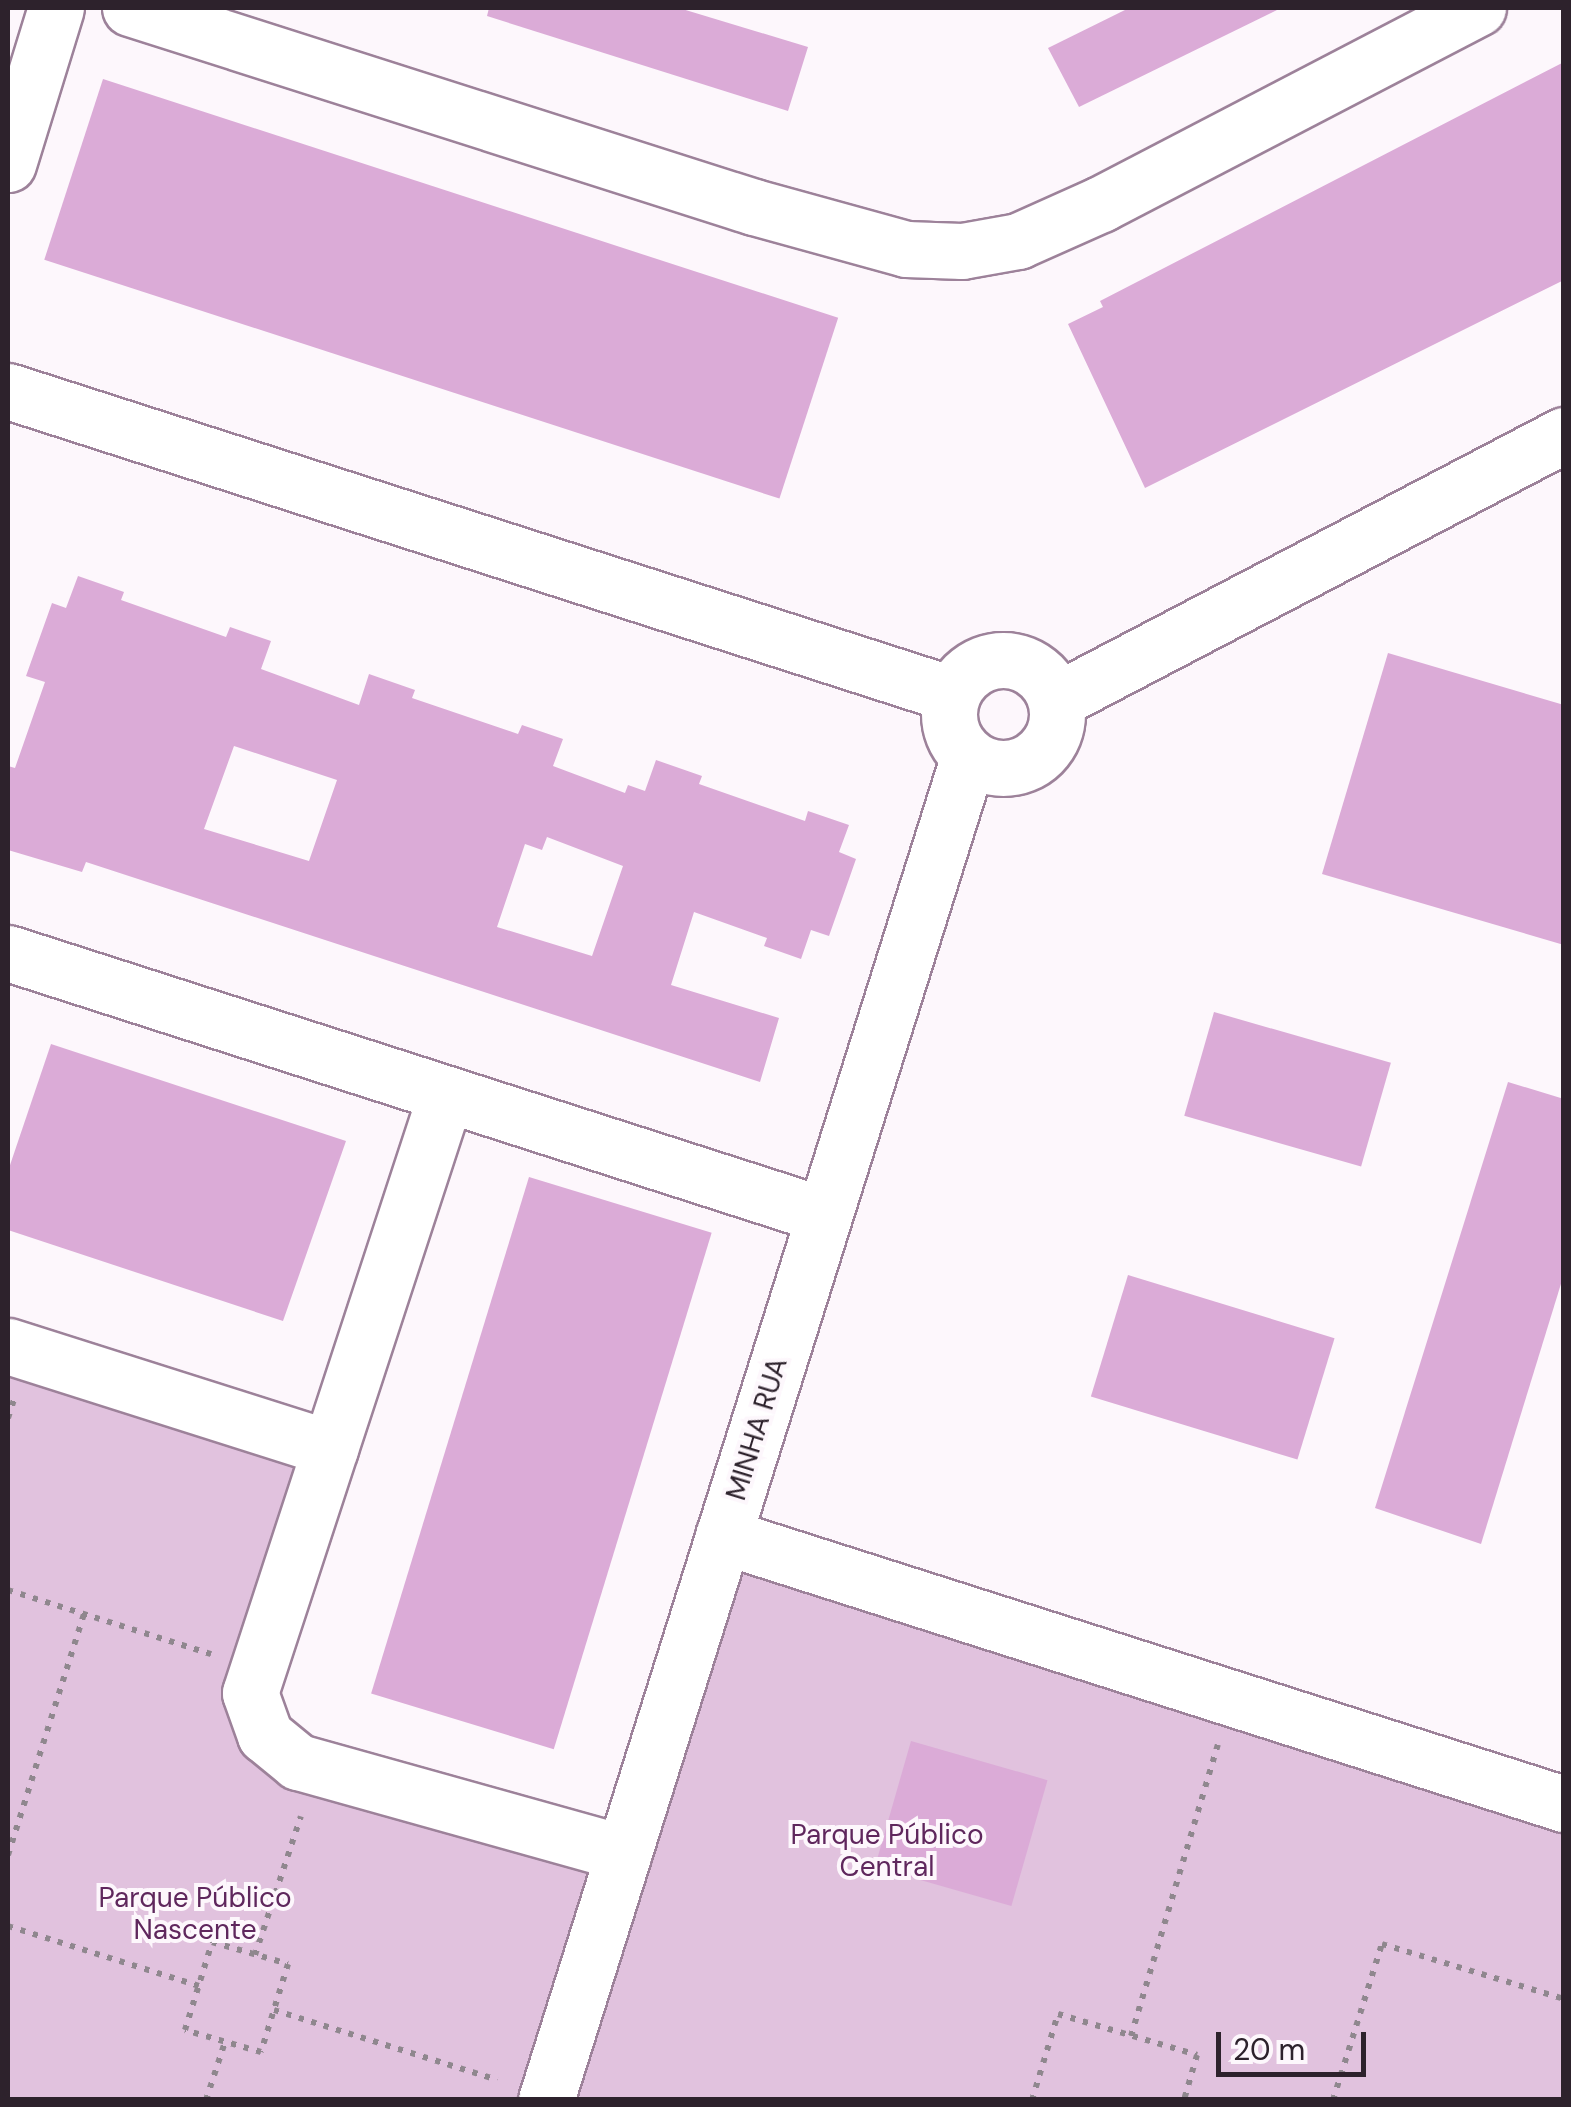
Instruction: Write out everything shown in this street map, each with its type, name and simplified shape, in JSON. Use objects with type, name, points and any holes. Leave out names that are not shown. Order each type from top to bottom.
[{"type":"street","points":[[8,164],[56,8]]},
{"type":"street","points":[[130,8],[754,208],[906,249],[962,251],[1018,242],[1101,204],[1478,8]]},
{"type":"street","points":[[8,391],[950,694]]},
{"type":"street","points":[[1058,700],[1564,435]]},
{"type":"street","points":[[1006,658],[1038,671],[1058,700],[1056,734],[1034,762],[1000,770],[968,758],[949,729],[950,694],[972,668],[1006,658]]},
{"type":"street","name":"MINHA RUA","points":[[547,2098],[968,758]]},
{"type":"street","points":[[8,953],[824,1216]]},
{"type":"street","points":[[446,1094],[250,1693],[265,1735],[298,1762],[624,1853]]},
{"type":"street","points":[[8,1346],[330,1448]]},
{"type":"street","points":[[723,1536],[1564,1804]]},
{"type":"path","points":[[8,1590],[258,1669]]},
{"type":"path","points":[[8,1855],[84,1614]]},
{"type":"path","points":[[1131,2036],[1232,1698]]},
{"type":"path","points":[[255,1954],[317,1768]]},
{"type":"path","points":[[8,1926],[199,1986]]},
{"type":"path","points":[[212,1942],[288,1964],[262,2052],[185,2030],[199,1986],[212,1942]]},
{"type":"path","points":[[1333,2100],[1382,1944],[1564,2000]]},
{"type":"path","points":[[274,2010],[547,2098]]},
{"type":"path","points":[[1032,2100],[1058,2014],[1197,2055],[1184,2100]]},
{"type":"path","points":[[206,2100],[225,2042]]},
{"type":"green space","points":[[8,1346],[330,1448],[265,1735],[624,1853],[723,1536],[1563,1804],[1563,2099],[8,2099]]},
{"type":"building","points":[[489,8],[679,8],[808,47],[788,111],[487,16]]},
{"type":"building","points":[[1129,8],[1281,8],[1079,107],[1048,48]]},
{"type":"building","points":[[1564,62],[1564,280],[1145,488],[1068,324],[1103,307],[1100,301]]},
{"type":"building","points":[[103,79],[838,318],[779,499],[44,260]]},
{"type":"building","points":[[78,576],[124,592],[121,600],[226,637],[230,627],[271,641],[261,669],[359,705],[369,674],[415,690],[412,698],[518,734],[522,725],[563,739],[553,766],[625,793],[628,785],[645,791],[656,760],[702,776],[699,784],[805,821],[808,811],[849,825],[839,852],[856,859],[829,936],[811,930],[801,959],[764,946],[767,938],[694,912],[671,985],[779,1018],[760,1082],[86,862],[82,872],[8,850],[8,766],[15,768],[45,682],[26,676],[52,603],[66,608]],"holes":[[[234,746],[337,780],[309,861],[204,829]],[[547,837],[623,866],[592,956],[497,927],[525,844],[542,850]]]},
{"type":"building","points":[[1388,653],[1564,705],[1564,945],[1322,874]]},
{"type":"building","points":[[1214,1012],[1391,1063],[1361,1167],[1184,1116]]},
{"type":"building","points":[[51,1044],[346,1141],[283,1321],[8,1230],[8,1171]]},
{"type":"building","points":[[1508,1082],[1564,1099],[1564,1274],[1481,1544],[1375,1508]]},
{"type":"building","points":[[529,1177],[712,1233],[554,1749],[371,1693]]},
{"type":"building","points":[[1128,1275],[1335,1338],[1297,1460],[1091,1396]]},
{"type":"building","points":[[911,1741],[1047,1780],[1011,1906],[875,1867]]},
{"type":"park label","name":"Parque Público Central","points":[[887,1851]]},
{"type":"park label","name":"Parque Público Nascente","points":[[195,1914]]}]
